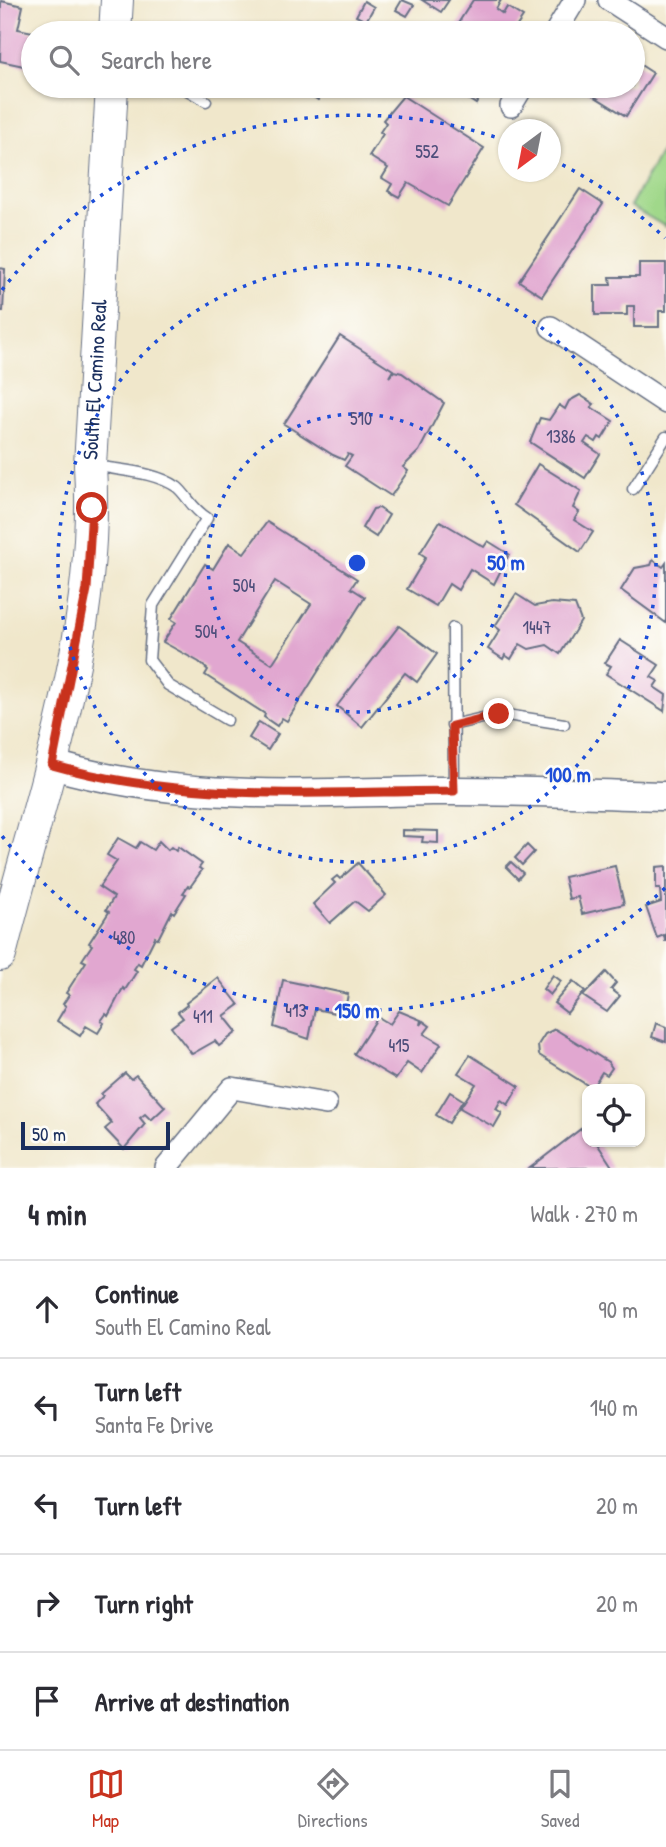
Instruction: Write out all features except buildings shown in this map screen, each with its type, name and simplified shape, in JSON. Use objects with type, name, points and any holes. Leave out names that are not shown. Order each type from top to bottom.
[{"type":"main road","points":[[116,21],[117,0]]},
{"type":"main road","name":"South El Camino Real","points":[[0,955],[52,765],[87,589],[92,508],[90,465],[111,98]]},
{"type":"main road","points":[[52,765],[106,781],[210,793],[454,791],[666,796]]},
{"type":"street","points":[[562,21],[575,0]]},
{"type":"street","points":[[609,0],[641,21]]},
{"type":"street","points":[[645,23],[666,37]]},
{"type":"street","points":[[511,106],[516,98]]},
{"type":"street","points":[[551,327],[666,403]]},
{"type":"street","points":[[166,1168],[232,1088],[326,1104]]},
{"type":"lane","points":[[200,98],[206,102]]},
{"type":"lane","points":[[634,489],[666,437]]},
{"type":"lane","points":[[90,465],[158,478],[179,488],[192,509],[207,518],[153,605],[149,660],[169,685],[227,720]]},
{"type":"lane","points":[[453,628],[454,791]]},
{"type":"lane","points":[[452,726],[499,714],[564,724]]},
{"type":"green space","points":[[666,143],[666,227],[630,206]]},
{"type":"route","points":[[92,508],[87,589],[52,765],[106,781],[210,793],[454,791],[452,726],[499,714]]}]
